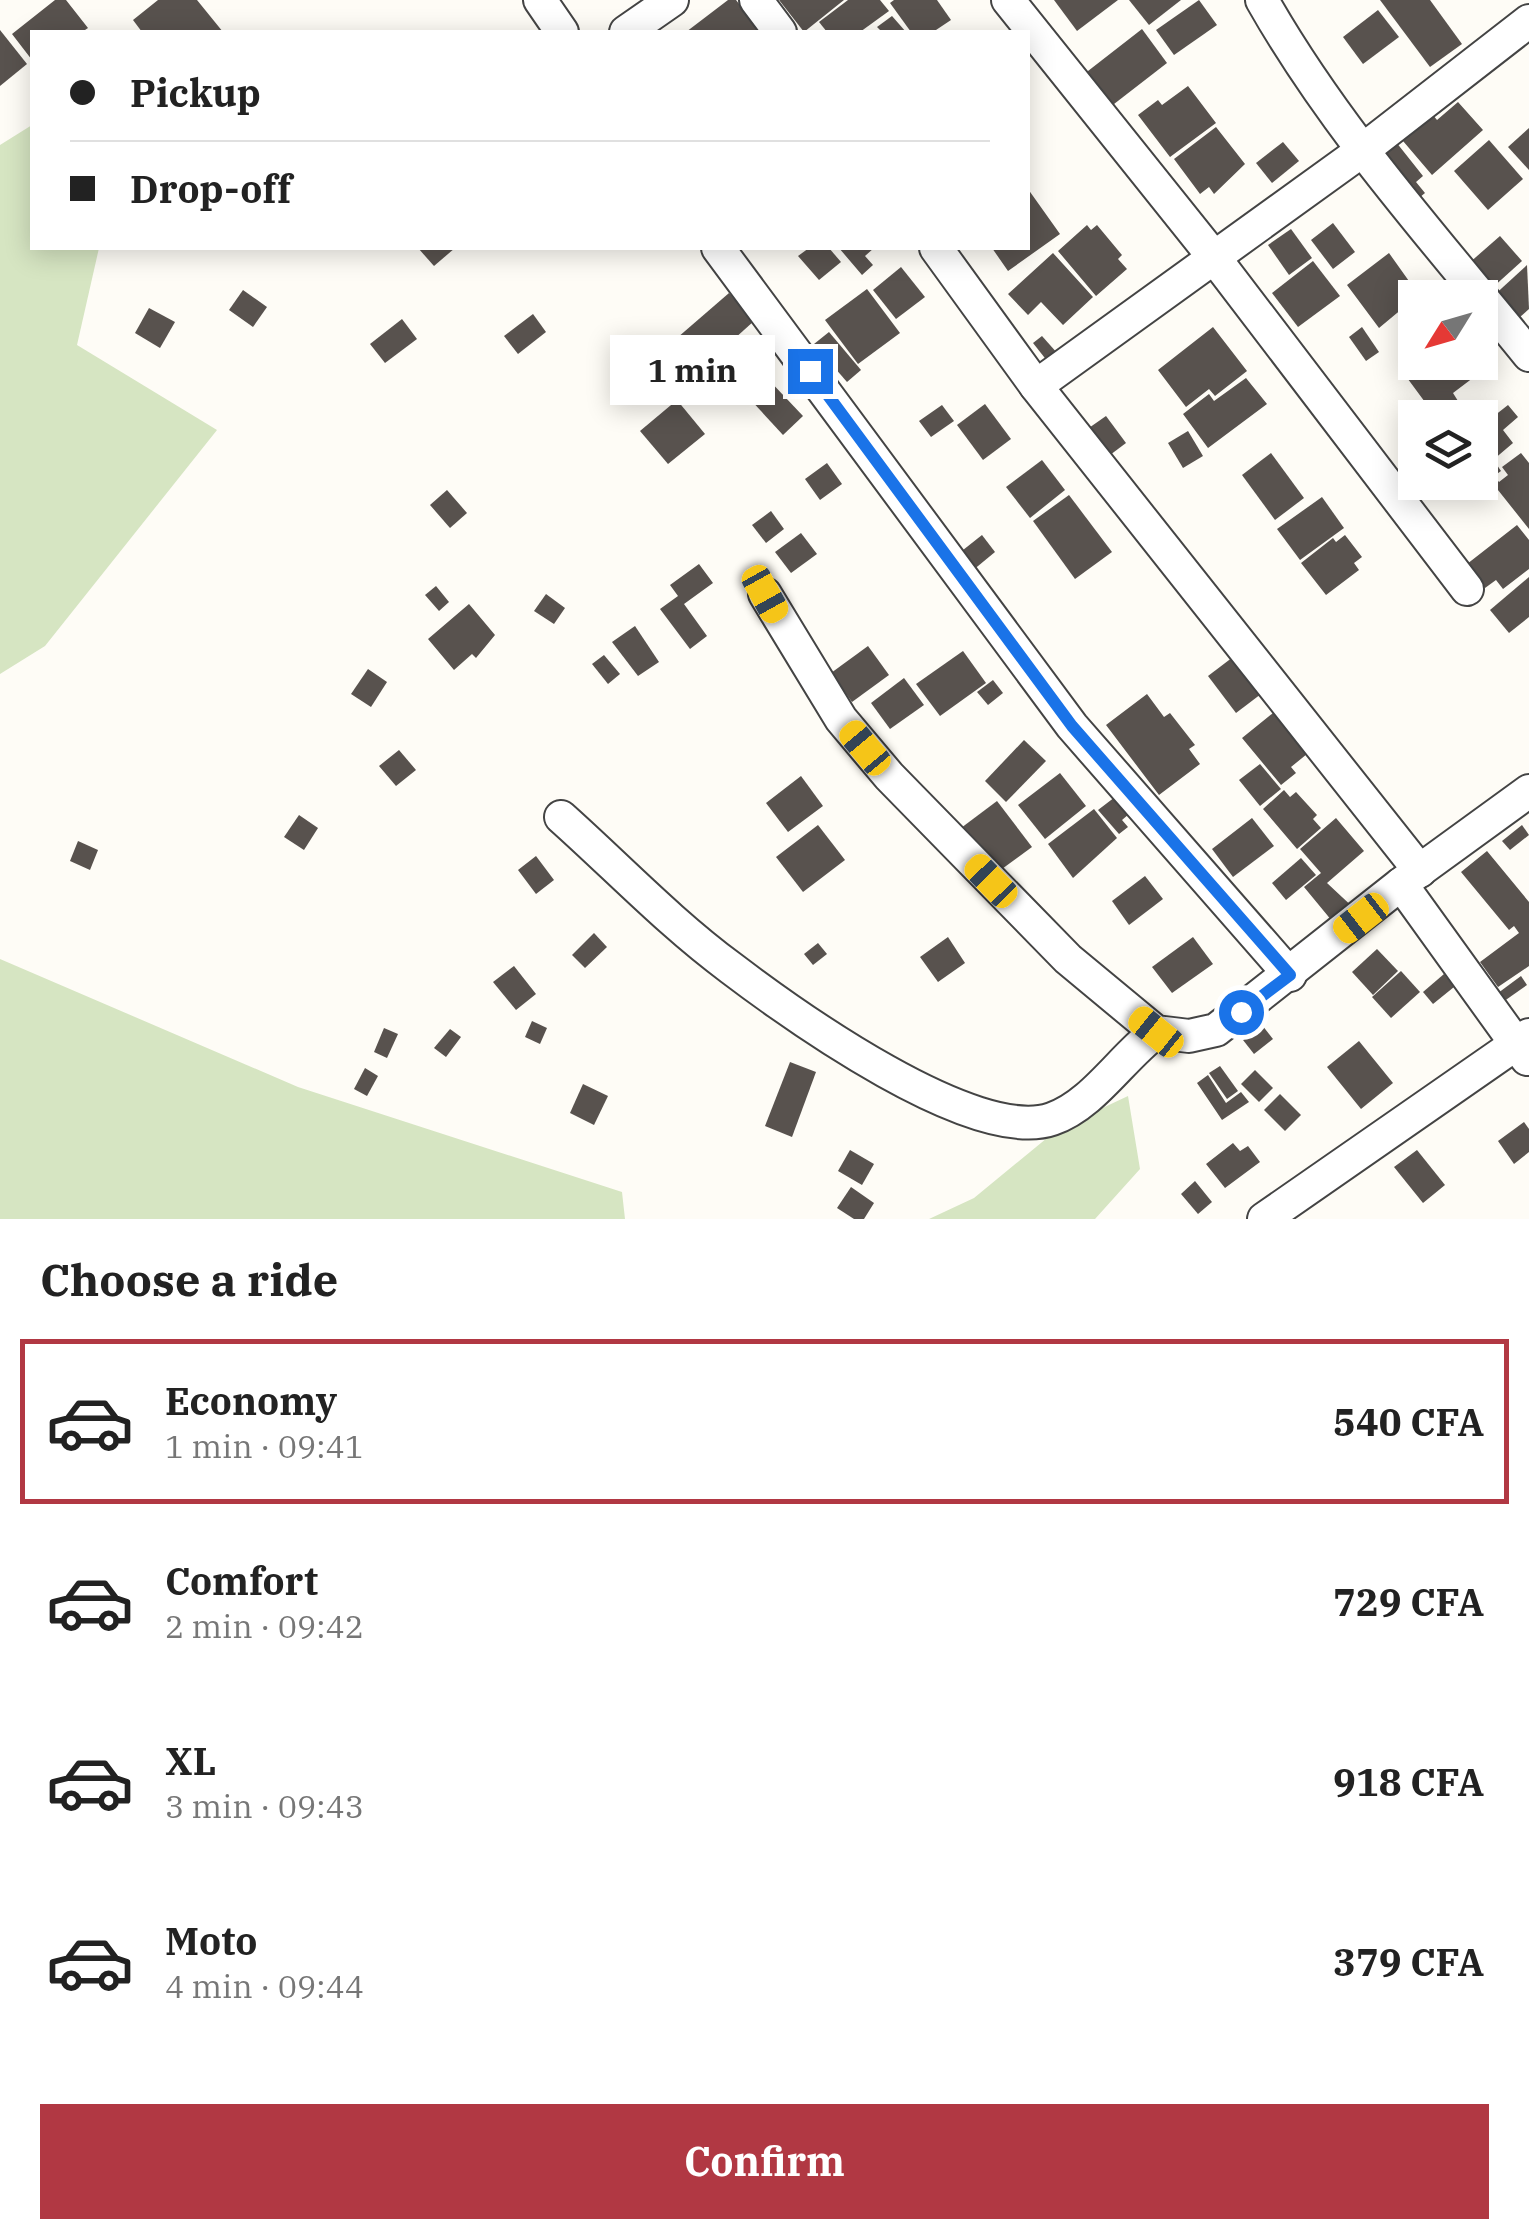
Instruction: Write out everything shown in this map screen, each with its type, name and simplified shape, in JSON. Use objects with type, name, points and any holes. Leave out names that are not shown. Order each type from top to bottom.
[{"type":"street","points":[[540,0],[561,30]]},
{"type":"street","points":[[629,30],[672,0]]},
{"type":"street","points":[[756,0],[778,30]]},
{"type":"street","points":[[1008,0],[1213,256],[1467,589]]},
{"type":"street","points":[[1262,0],[1287,49],[1363,150],[1529,355]]},
{"type":"street","points":[[1036,386],[1363,150],[1529,18],[1518,0]]},
{"type":"street","points":[[719,250],[1072,726],[1290,975]]},
{"type":"street","points":[[937,250],[1036,386],[1411,878],[1525,1047],[1264,1219]]},
{"type":"street","points":[[765,594],[841,720],[889,776],[1068,959],[1156,1032],[1189,1036],[1216,1030],[1529,791]]},
{"type":"street","points":[[561,817],[729,968],[917,1089],[958,1108],[994,1118],[1051,1120],[1081,1102],[1131,1050],[1156,1032]]},
{"type":"green space","points":[[30,126],[30,250],[99,250],[77,345],[217,430],[45,646],[0,674],[0,145]]},
{"type":"green space","points":[[0,959],[298,1087],[622,1192],[625,1219],[0,1219]]},
{"type":"green space","points":[[1128,1096],[1140,1169],[1095,1219],[929,1219],[974,1198],[1058,1129]]},
{"type":"building","points":[[55,0],[66,0],[88,28],[30,30],[30,57],[12,34]]},
{"type":"building","points":[[158,0],[197,0],[221,30],[140,30],[133,20]]},
{"type":"building","points":[[728,0],[736,0],[759,30],[689,30]]},
{"type":"building","points":[[779,0],[844,0],[806,30]]},
{"type":"building","points":[[848,0],[880,0],[889,11],[863,30],[825,30],[819,22]]},
{"type":"building","points":[[937,0],[951,20],[936,30],[910,30],[890,3]]},
{"type":"building","points":[[1054,0],[1118,0],[1077,31]]},
{"type":"building","points":[[1129,0],[1181,0],[1149,25]]},
{"type":"building","points":[[1199,0],[1217,25],[1174,55],[1156,30]]},
{"type":"building","points":[[1380,0],[1430,0],[1462,44],[1430,67]]},
{"type":"building","points":[[1378,10],[1399,37],[1363,64],[1343,37]]},
{"type":"building","points":[[892,16],[904,30],[880,30],[877,27]]},
{"type":"building","points":[[1142,29],[1167,63],[1105,111],[1079,78]]},
{"type":"building","points":[[0,30],[27,64],[0,86]]},
{"type":"building","points":[[1188,86],[1216,123],[1170,157],[1138,115],[1158,100],[1162,105]]},
{"type":"building","points":[[1458,102],[1483,130],[1432,175],[1403,141],[1433,115],[1437,120]]},
{"type":"building","points":[[1216,127],[1245,164],[1214,194],[1209,187],[1200,194],[1174,159]]},
{"type":"building","points":[[1529,128],[1529,170],[1508,147]]},
{"type":"building","points":[[1489,140],[1523,179],[1488,210],[1454,171]]},
{"type":"building","points":[[1283,142],[1299,161],[1272,183],[1256,163]]},
{"type":"building","points":[[1396,142],[1423,176],[1416,182],[1425,193],[1403,211],[1395,201],[1414,185],[1401,194],[1374,160]]},
{"type":"building","points":[[1030,192],[1060,234],[1008,271],[993,250],[1030,250]]},
{"type":"building","points":[[1333,223],[1355,252],[1333,269],[1311,240]]},
{"type":"building","points":[[1087,225],[1091,230],[1097,225],[1122,255],[1118,259],[1127,269],[1096,296],[1058,251]]},
{"type":"building","points":[[1291,229],[1312,258],[1289,275],[1268,245]]},
{"type":"building","points":[[1500,236],[1522,261],[1498,283],[1483,280],[1468,264]]},
{"type":"building","points":[[420,250],[453,250],[434,266]]},
{"type":"building","points":[[806,250],[831,250],[841,262],[819,280],[798,256]]},
{"type":"building","points":[[841,250],[872,250],[865,256],[873,265],[862,275]]},
{"type":"building","points":[[1053,253],[1093,297],[1063,325],[1041,302],[1028,315],[1008,294]]},
{"type":"building","points":[[1389,253],[1408,280],[1398,280],[1398,312],[1379,328],[1347,285]]},
{"type":"building","points":[[1313,261],[1340,296],[1298,327],[1272,293]]},
{"type":"building","points":[[1527,265],[1529,309],[1512,324],[1498,308],[1498,292]]},
{"type":"building","points":[[901,267],[925,297],[896,319],[873,290]]},
{"type":"building","points":[[867,289],[900,333],[858,364],[825,320]]},
{"type":"building","points":[[243,290],[267,307],[253,327],[229,310]]},
{"type":"building","points":[[729,293],[754,321],[703,367],[677,338]]},
{"type":"building","points":[[149,308],[175,322],[160,348],[135,333]]},
{"type":"building","points":[[533,314],[546,332],[518,354],[504,336]]},
{"type":"building","points":[[402,319],[417,339],[385,363],[370,344]]},
{"type":"building","points":[[1213,327],[1247,371],[1215,396],[1209,389],[1186,407],[1158,370]]},
{"type":"building","points":[[1362,327],[1379,352],[1366,361],[1349,337]]},
{"type":"building","points":[[829,332],[861,370],[847,382],[814,344]]},
{"type":"building","points":[[1042,336],[1058,354],[1048,362],[1033,343]]},
{"type":"building","points":[[767,378],[803,416],[783,435],[748,397]]},
{"type":"building","points":[[1246,378],[1267,404],[1208,448],[1183,414],[1209,394],[1214,401]]},
{"type":"building","points":[[1409,380],[1470,380],[1453,393],[1457,400],[1423,400]]},
{"type":"building","points":[[677,400],[705,434],[668,464],[640,431]]},
{"type":"building","points":[[985,404],[1011,439],[983,460],[957,425]]},
{"type":"building","points":[[942,405],[954,421],[931,437],[919,421]]},
{"type":"building","points":[[1508,405],[1518,417],[1503,430],[1513,443],[1498,456],[1498,413]]},
{"type":"building","points":[[1106,416],[1126,443],[1106,458],[1086,430]]},
{"type":"building","points":[[1188,431],[1203,456],[1183,468],[1168,443]]},
{"type":"building","points":[[1271,453],[1304,498],[1275,520],[1242,475]]},
{"type":"building","points":[[1521,453],[1529,463],[1529,529],[1498,490],[1498,481],[1508,475],[1502,467]]},
{"type":"building","points":[[1042,460],[1065,490],[1030,518],[1006,487]]},
{"type":"building","points":[[827,463],[842,484],[820,500],[805,479]]},
{"type":"building","points":[[447,490],[467,513],[450,528],[430,505]]},
{"type":"building","points":[[1069,495],[1112,552],[1075,579],[1033,521]]},
{"type":"building","points":[[1322,497],[1344,528],[1300,560],[1277,529]]},
{"type":"building","points":[[771,511],[784,529],[766,543],[752,525]]},
{"type":"building","points":[[1517,525],[1529,540],[1529,569],[1503,589],[1496,580],[1485,588],[1467,564]]},
{"type":"building","points":[[801,533],[817,554],[791,573],[775,552]]},
{"type":"building","points":[[982,535],[995,552],[972,571],[958,554]]},
{"type":"building","points":[[1345,535],[1362,557],[1354,563],[1359,570],[1326,595],[1301,563],[1333,538],[1336,542]]},
{"type":"building","points":[[699,564],[713,583],[684,604],[707,636],[690,649],[660,609],[678,596],[670,585]]},
{"type":"building","points":[[1529,577],[1529,617],[1509,633],[1490,610]]},
{"type":"building","points":[[436,586],[449,602],[439,611],[425,595]]},
{"type":"building","points":[[546,594],[565,608],[554,624],[534,611]]},
{"type":"building","points":[[469,604],[495,635],[476,658],[472,654],[454,670],[428,639]]},
{"type":"building","points":[[635,626],[659,662],[638,676],[612,642]]},
{"type":"building","points":[[868,646],[889,675],[852,702],[831,673]]},
{"type":"building","points":[[963,651],[986,683],[940,716],[916,684]]},
{"type":"building","points":[[1237,654],[1265,691],[1236,713],[1208,676]]},
{"type":"building","points":[[604,655],[620,674],[608,684],[592,664]]},
{"type":"building","points":[[368,669],[387,682],[371,707],[351,694]]},
{"type":"building","points":[[904,678],[924,705],[890,729],[871,703]]},
{"type":"building","points":[[993,680],[1003,693],[988,705],[977,692]]},
{"type":"building","points":[[1147,694],[1164,717],[1170,713],[1195,745],[1189,749],[1200,764],[1159,795],[1106,725]]},
{"type":"building","points":[[1273,713],[1307,754],[1291,767],[1296,773],[1281,785],[1242,738]]},
{"type":"building","points":[[1024,740],[1046,761],[1006,802],[985,781]]},
{"type":"building","points":[[399,750],[416,770],[396,786],[379,766]]},
{"type":"building","points":[[1260,764],[1281,789],[1260,806],[1239,780]]},
{"type":"building","points":[[1060,773],[1086,806],[1045,839],[1018,805]]},
{"type":"building","points":[[801,776],[823,806],[788,832],[766,803]]},
{"type":"building","points":[[1284,790],[1290,797],[1296,792],[1317,815],[1313,819],[1321,828],[1297,849],[1263,809]]},
{"type":"building","points":[[1115,797],[1129,814],[1122,820],[1128,827],[1119,834],[1098,810]]},
{"type":"building","points":[[997,801],[1032,847],[995,874],[961,828]]},
{"type":"building","points":[[1094,809],[1117,838],[1073,878],[1048,844]]},
{"type":"building","points":[[299,815],[318,828],[304,850],[284,837]]},
{"type":"building","points":[[1252,818],[1274,846],[1233,877],[1212,849]]},
{"type":"building","points":[[1336,818],[1364,851],[1327,883],[1357,911],[1337,927],[1304,887],[1321,873],[1300,849]]},
{"type":"building","points":[[818,825],[845,860],[803,892],[776,857]]},
{"type":"building","points":[[1522,825],[1529,835],[1510,850],[1502,841]]},
{"type":"building","points":[[78,841],[98,850],[90,870],[70,861]]},
{"type":"building","points":[[1487,851],[1529,902],[1529,966],[1498,987],[1480,962],[1519,933],[1514,926],[1509,930],[1461,872]]},
{"type":"building","points":[[536,856],[554,880],[536,894],[518,870]]},
{"type":"building","points":[[1301,858],[1316,875],[1286,900],[1272,883]]},
{"type":"building","points":[[1145,876],[1163,899],[1129,925],[1112,901]]},
{"type":"building","points":[[594,933],[607,947],[585,968],[572,955]]},
{"type":"building","points":[[948,937],[965,963],[938,982],[920,957]]},
{"type":"building","points":[[1193,937],[1213,964],[1172,993],[1152,967]]},
{"type":"building","points":[[818,943],[827,954],[813,965],[804,954]]},
{"type":"building","points":[[1377,949],[1398,971],[1373,995],[1352,972]]},
{"type":"building","points":[[514,966],[536,994],[516,1010],[493,982]]},
{"type":"building","points":[[1401,971],[1420,992],[1391,1018],[1372,997]]},
{"type":"building","points":[[1444,974],[1454,987],[1433,1004],[1423,992]]},
{"type":"building","points":[[1521,976],[1527,985],[1500,1004],[1494,996]]},
{"type":"building","points":[[532,1021],[547,1028],[540,1044],[525,1037]]},
{"type":"building","points":[[1262,1025],[1273,1039],[1254,1054],[1243,1040]]},
{"type":"building","points":[[384,1028],[398,1034],[387,1058],[374,1052]]},
{"type":"building","points":[[450,1029],[461,1037],[446,1057],[434,1048]]},
{"type":"building","points":[[1359,1041],[1393,1083],[1361,1109],[1327,1067]]},
{"type":"building","points":[[790,1062],[816,1072],[792,1137],[765,1126]]},
{"type":"building","points":[[1220,1066],[1238,1091],[1227,1099],[1209,1073]]},
{"type":"building","points":[[365,1068],[378,1076],[367,1096],[354,1089]]},
{"type":"building","points":[[1255,1070],[1273,1088],[1259,1102],[1241,1084]]},
{"type":"building","points":[[1208,1075],[1226,1103],[1241,1092],[1249,1102],[1222,1120],[1197,1083]]},
{"type":"building","points":[[583,1084],[608,1096],[594,1125],[570,1113]]},
{"type":"building","points":[[1280,1094],[1301,1115],[1285,1131],[1264,1110]]},
{"type":"building","points":[[1524,1122],[1529,1129],[1529,1152],[1514,1164],[1498,1141]]},
{"type":"building","points":[[1233,1143],[1240,1151],[1248,1146],[1260,1162],[1225,1188],[1206,1164]]},
{"type":"building","points":[[850,1150],[874,1164],[862,1185],[838,1171]]},
{"type":"building","points":[[1417,1150],[1445,1185],[1423,1203],[1394,1167]]},
{"type":"building","points":[[1195,1181],[1212,1202],[1198,1214],[1181,1194]]},
{"type":"building","points":[[851,1187],[874,1203],[864,1219],[854,1219],[837,1208]]},
{"type":"route","points":[[810,371],[1072,726],[1290,975],[1241,1012]]}]
